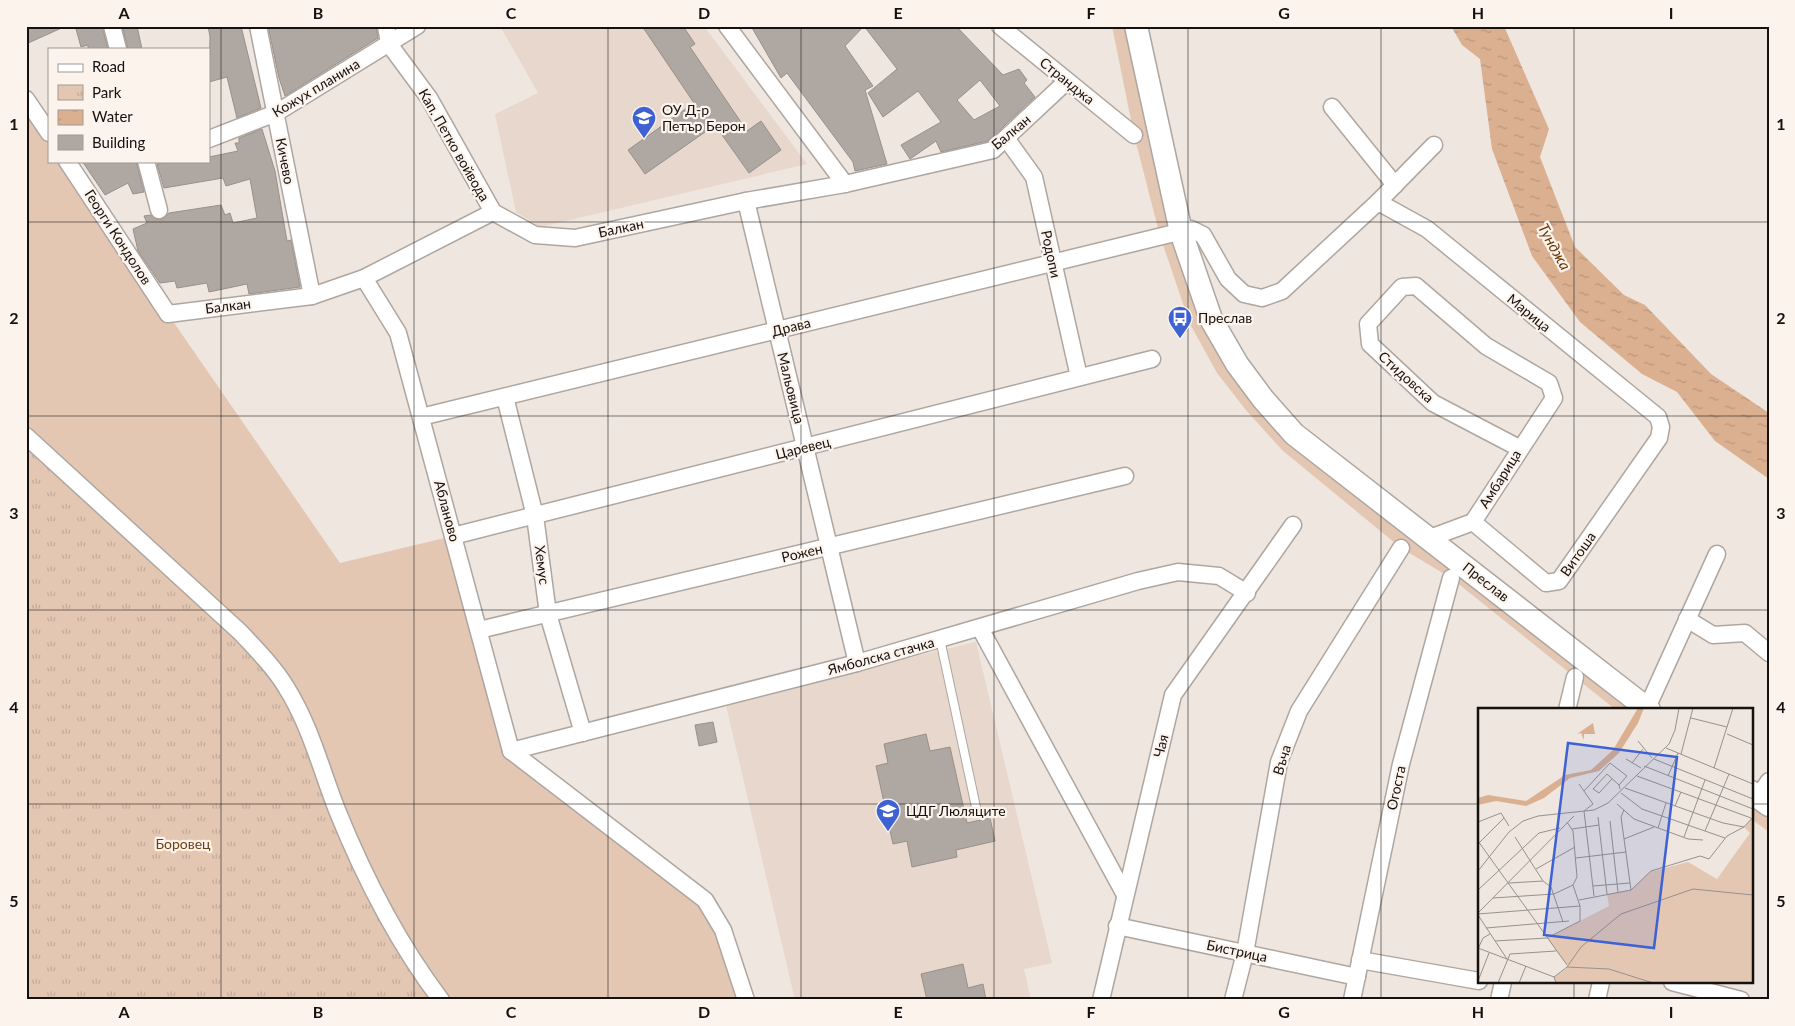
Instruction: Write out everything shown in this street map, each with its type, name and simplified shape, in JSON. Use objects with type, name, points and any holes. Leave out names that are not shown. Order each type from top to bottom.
[{"type":"main road","name":"Преслав","points":[[1136,26],[1171,234],[1211,319],[1237,364],[1263,399],[1294,434],[1647,708]]},
{"type":"street","points":[[112,26],[118,48]]},
{"type":"street","name":"Кичево","points":[[258,26],[312,296]]},
{"type":"street","name":"Кап. Петко войвода","points":[[386,26],[390,44],[429,98],[492,212]]},
{"type":"street","name":"Кожух планина","points":[[210,138],[276,113],[417,26]]},
{"type":"street","points":[[727,26],[845,184]]},
{"type":"street","name":"Странджа","points":[[1002,27],[1134,135]]},
{"type":"street","name":"Балкан","points":[[168,314],[312,296],[364,278],[492,212],[535,235],[575,238],[746,201],[845,184],[993,150],[1067,82]]},
{"type":"street","points":[[26,99],[48,132]]},
{"type":"street","points":[[1332,107],[1395,185]]},
{"type":"street","name":"Родопи","points":[[1006,138],[1034,177],[1079,378]]},
{"type":"street","points":[[1171,234],[1191,229],[1203,235],[1228,279],[1244,294],[1262,298],[1282,290],[1378,202],[1434,145]]},
{"type":"street","name":"Георги Кондолов","points":[[68,162],[168,314]]},
{"type":"street","points":[[147,162],[159,210]]},
{"type":"street","name":"Мальовица","points":[[746,201],[857,663]]},
{"type":"street","name":"Марица","points":[[1378,202],[1427,229],[1658,417],[1661,426],[1659,438]]},
{"type":"street","name":"Драва","points":[[421,417],[1171,234]]},
{"type":"street","name":"Абланово","points":[[364,278],[398,333],[511,751]]},
{"type":"street","name":"Стидовска","points":[[1519,448],[1433,403],[1370,344],[1368,324],[1402,287],[1416,286],[1486,346],[1548,383],[1554,398]]},
{"type":"street","name":"Царевец","points":[[453,536],[1152,360]]},
{"type":"street","name":"Хемус","points":[[505,397],[535,516],[548,614],[582,733]]},
{"type":"street","name":"Амбарица","points":[[1430,538],[1473,522],[1519,448],[1554,398]]},
{"type":"street","points":[[26,436],[240,632],[264,657],[286,686],[303,718],[337,810],[366,876],[414,963],[441,1000]]},
{"type":"street","name":"Витоша","points":[[1473,522],[1546,583],[1560,581],[1659,438]]},
{"type":"street","name":"Рожен","points":[[479,630],[1125,476]]},
{"type":"street","name":"Чая","points":[[1101,1000],[1124,893],[1173,695],[1293,526]]},
{"type":"street","name":"Въча","points":[[1233,1000],[1245,953],[1278,762],[1300,711],[1401,548]]},
{"type":"street","points":[[1648,708],[1717,554]]},
{"type":"street","name":"Ямболска стачка","points":[[511,751],[857,663],[1138,581],[1178,572],[1219,576],[1247,593]]},
{"type":"street","name":"Огоста","points":[[1352,1000],[1400,764],[1451,578]]},
{"type":"street","points":[[1687,619],[1712,635],[1745,633],[1769,652]]},
{"type":"street","points":[[980,628],[1124,893]]},
{"type":"street","points":[[1567,708],[1575,677]]},
{"type":"street","points":[[511,751],[705,900],[723,930],[746,1000]]},
{"type":"street","name":"Бистрица","points":[[1117,926],[1357,977]]},
{"type":"street","points":[[1360,960],[1478,981]]},
{"type":"street","points":[[1597,1000],[1601,984]]},
{"type":"street","points":[[1679,984],[1741,1000]]},
{"type":"lane","points":[[940,639],[976,807]]},
{"type":"shaded area","name":"ОУ Д-р Петър Берон","points":[[500,26],[704,26],[807,164],[540,227],[516,212],[495,114],[538,93]]},
{"type":"shaded area","name":"ЦДГ Люляците","points":[[976,642],[1052,963],[1024,969],[1031,1000],[795,1000],[725,701]]},
{"type":"green space","points":[[1112,26],[1136,26],[1181,232],[1263,399],[1647,708],[1614,708],[1451,578],[1401,548],[1282,450],[1245,409],[1217,373],[1190,324],[1160,236],[1134,135]]},
{"type":"green space","points":[[26,99],[48,132],[48,162],[68,162],[168,314],[340,563],[453,536],[511,751],[705,900],[746,1000],[441,1000],[26,436]]},
{"type":"green space","name":"Боровец","points":[[26,436],[286,686],[337,810],[441,1000],[26,1000]]},
{"type":"green space","points":[[1752,793],[1769,805],[1769,832],[1752,820]]},
{"type":"water","name":"Тунджа","points":[[1451,26],[1504,26],[1549,129],[1540,157],[1575,247],[1624,295],[1645,305],[1711,374],[1769,413],[1769,479],[1715,441],[1677,392],[1642,374],[1580,322],[1532,256],[1492,149],[1480,59],[1462,45]]},
{"type":"building","points":[[26,26],[66,26],[26,44]]},
{"type":"building","points":[[85,26],[102,26],[108,48],[88,48],[88,45],[81,47],[76,29]]},
{"type":"building","points":[[122,26],[137,26],[142,48],[128,48]]},
{"type":"building","points":[[208,26],[241,26],[261,108],[237,118],[227,77],[210,82],[210,37]]},
{"type":"building","points":[[268,26],[376,26],[378,38],[285,96],[279,78]]},
{"type":"building","points":[[642,26],[683,26],[695,44],[690,47],[747,131],[761,121],[781,150],[749,173],[715,125],[645,174],[628,150],[694,103]]},
{"type":"building","points":[[751,26],[864,26],[845,46],[873,86],[865,90],[887,164],[855,171],[853,162],[787,73],[781,78]]},
{"type":"building","points":[[864,26],[956,26],[1003,75],[1019,69],[1027,80],[1024,83],[1035,97],[988,141],[941,152],[936,141],[910,159],[901,145],[941,122],[918,91],[883,117],[868,93],[897,69]],"holes":[[[980,80],[1000,106],[974,120],[957,100]]]},
{"type":"building","points":[[262,129],[275,171],[287,241],[291,240],[300,287],[249,294],[247,284],[209,292],[207,283],[177,288],[175,281],[160,283],[138,251],[133,229],[147,223],[144,216],[151,215],[161,220],[169,213],[221,205],[225,215],[230,213],[233,223],[257,218],[250,179],[226,186],[223,178],[164,188],[157,164],[164,162],[210,162],[210,157],[238,151],[235,143],[239,143],[239,138]]},
{"type":"building","points":[[83,162],[136,162],[144,192],[133,194],[128,183],[105,195]]},
{"type":"building","points":[[713,722],[717,742],[699,746],[695,725]]},
{"type":"building","points":[[926,734],[930,751],[950,747],[967,823],[990,818],[995,841],[956,850],[957,857],[912,867],[907,841],[893,844],[876,766],[888,763],[884,744]]},
{"type":"building","points":[[963,964],[968,988],[983,984],[986,1000],[927,1000],[921,974]]},
{"type":"place","name":"ОУ Д-р Петър Берон","points":[[644,139]]},
{"type":"place","name":"Преслав","points":[[1180,339]]},
{"type":"place","name":"ЦДГ Люляците","points":[[888,832]]}]
